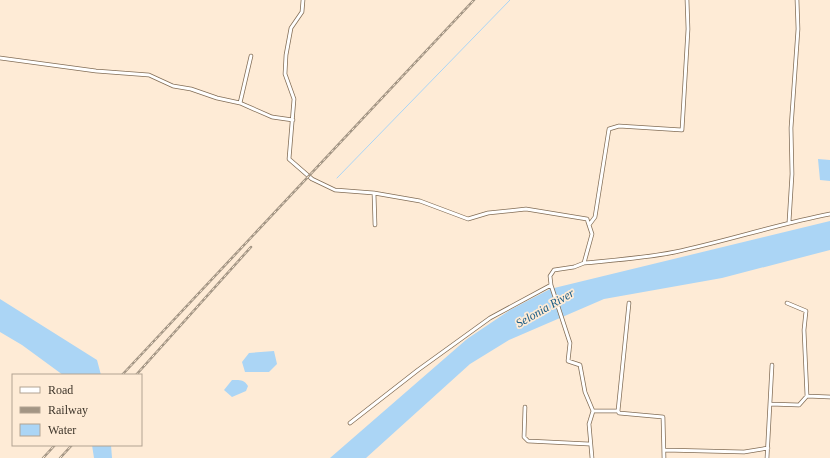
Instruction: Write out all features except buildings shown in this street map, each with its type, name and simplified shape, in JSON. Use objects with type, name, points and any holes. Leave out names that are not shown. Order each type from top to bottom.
[{"type":"street","points":[[303,0],[302,12],[292,28],[286,55],[285,74],[294,99],[289,159],[312,179],[335,190],[420,201],[468,219],[488,213],[526,209],[587,219],[592,234],[584,263]]},
{"type":"street","points":[[589,225],[595,217],[609,129],[619,126],[682,130],[688,29],[687,0]]},
{"type":"street","points":[[789,222],[792,174],[791,128],[798,29],[797,0]]},
{"type":"street","points":[[240,103],[251,56]]},
{"type":"street","points":[[0,58],[96,71],[149,75],[173,86],[191,89],[217,98],[240,103],[272,117],[293,120]]},
{"type":"street","points":[[374,194],[375,225]]},
{"type":"street","points":[[592,458],[589,444],[588,424],[593,411],[584,392],[580,365],[568,361],[570,343],[551,285],[550,276],[554,270],[574,267],[584,263],[624,260],[676,252],[789,222],[830,214]]},
{"type":"street","points":[[350,423],[418,370],[490,318],[551,285]]},
{"type":"street","points":[[618,411],[629,303]]},
{"type":"street","points":[[770,404],[799,405],[807,396],[804,330],[806,311],[787,303]]},
{"type":"street","points":[[767,458],[772,365]]},
{"type":"street","points":[[807,396],[830,397]]},
{"type":"street","points":[[525,407],[524,437],[528,441],[589,444]]},
{"type":"street","points":[[593,411],[618,411],[619,413],[631,415],[663,418],[664,458]]},
{"type":"street","points":[[665,450],[744,452],[768,448]]},
{"type":"water","points":[[818,159],[830,160],[830,181],[820,180]]},
{"type":"water","name":"Selonia River","points":[[830,221],[830,250],[722,278],[604,299],[509,340],[470,364],[366,458],[330,458],[467,339],[510,310],[550,289]]},
{"type":"water","points":[[0,299],[97,360],[101,374],[62,374],[22,345],[0,332]]},
{"type":"water","points":[[274,351],[277,364],[269,372],[245,372],[242,362],[249,353]]},
{"type":"water","points":[[232,380],[241,380],[245,382],[248,386],[246,391],[232,397],[224,390]]},
{"type":"water","points":[[92,446],[111,446],[112,458],[94,458]]},
{"type":"waterway","points":[[337,178],[510,0]]},
{"type":"railway","points":[[123,374],[474,0]]},
{"type":"railway","points":[[137,374],[251,247]]},
{"type":"railway","points":[[43,458],[54,446]]},
{"type":"railway","points":[[60,458],[71,446]]}]
